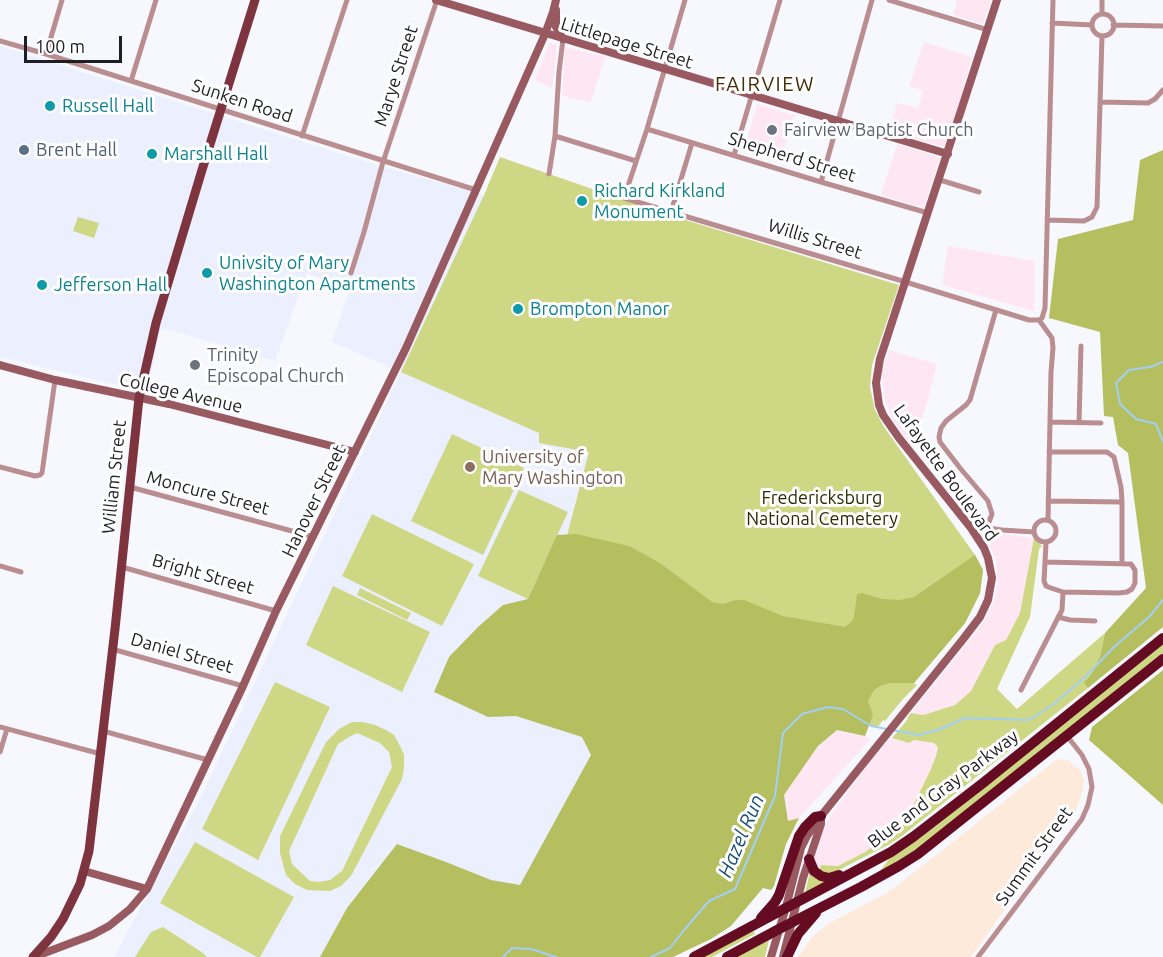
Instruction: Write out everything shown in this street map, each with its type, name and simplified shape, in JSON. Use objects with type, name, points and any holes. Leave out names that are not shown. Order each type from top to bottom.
[{"type":"highway","name":"Blue and Gray Parkway","points":[[694,957],[891,852],[913,837],[1163,638]]},
{"type":"highway","name":"Blue and Gray Parkway","points":[[727,957],[880,877],[918,854],[1163,659]]},
{"type":"highway","points":[[753,926],[779,895],[799,836],[814,817],[820,816]]},
{"type":"highway","points":[[809,859],[814,872],[823,877],[829,878],[862,868]]},
{"type":"highway","points":[[785,957],[798,934],[822,907]]},
{"type":"main road","name":"William Street","points":[[33,957],[51,938],[63,919],[84,871],[92,831],[139,398],[156,323],[255,0]]},
{"type":"street","points":[[46,54],[62,0]]},
{"type":"street","points":[[131,81],[156,0]]},
{"type":"street","points":[[302,136],[347,0]]},
{"type":"street","name":"Littlepage Street","points":[[437,0],[948,154]]},
{"type":"street","name":"Marye Street","points":[[351,273],[383,162],[437,0]]},
{"type":"street","points":[[549,174],[555,136],[563,39],[556,27],[556,0]]},
{"type":"street","name":"Hanover Street","points":[[33,957],[92,935],[109,926],[130,909],[147,889],[243,686],[276,610],[406,348],[545,34],[556,0]]},
{"type":"street","points":[[555,136],[636,161],[685,0]]},
{"type":"street","points":[[734,155],[780,0]]},
{"type":"street","points":[[821,182],[872,0]]},
{"type":"street","points":[[889,0],[988,30]]},
{"type":"street","name":"Lafayette Boulevard","points":[[771,957],[801,848],[807,836],[820,816],[978,620],[988,600],[991,568],[984,548],[971,528],[899,438],[884,415],[879,405],[876,374],[997,0]]},
{"type":"street","points":[[1048,520],[1053,348],[1052,338],[1039,320],[1045,308],[1053,0]]},
{"type":"street","points":[[1102,0],[1102,14]]},
{"type":"street","points":[[1102,14],[1109,16],[1113,25],[1109,34],[1102,36],[1096,33],[1092,25],[1096,17],[1102,14]]},
{"type":"street","points":[[1052,23],[1092,25]]},
{"type":"street","points":[[1113,25],[1163,26]]},
{"type":"street","points":[[1047,220],[1084,220],[1092,217],[1096,212],[1102,36]]},
{"type":"street","name":"Sunken Road","points":[[0,41],[476,190]]},
{"type":"street","points":[[1101,102],[1148,103],[1163,90]]},
{"type":"street","name":"Shepherd Street","points":[[647,129],[928,213]]},
{"type":"street","points":[[671,212],[692,143]]},
{"type":"street","name":"Willis Street","points":[[636,161],[624,198],[1029,320],[1039,320]]},
{"type":"street","points":[[940,180],[979,192]]},
{"type":"street","points":[[987,527],[992,514],[988,501],[940,442],[939,437],[940,428],[970,400],[996,310]]},
{"type":"street","points":[[1079,423],[1081,346]]},
{"type":"street","name":"College Avenue","points":[[0,365],[55,380],[169,404],[355,452]]},
{"type":"street","points":[[0,467],[38,476],[42,473],[55,380]]},
{"type":"street","points":[[1050,422],[1101,423]]},
{"type":"street","points":[[1049,452],[1107,452],[1114,457],[1122,502],[1122,564]]},
{"type":"street","name":"Moncure Street","points":[[130,487],[314,537]]},
{"type":"street","points":[[1048,501],[1122,502]]},
{"type":"street","points":[[1048,520],[1054,524],[1057,532],[1054,539],[1046,543],[1038,540],[1034,532],[1040,521],[1048,520]]},
{"type":"street","points":[[971,528],[987,527],[1034,532]]},
{"type":"street","points":[[1045,562],[1131,564],[1135,570],[1135,583],[1132,589],[1119,593],[1063,592],[1046,586],[1044,581],[1045,562],[1046,543]]},
{"type":"street","points":[[0,566],[21,572]]},
{"type":"street","name":"Bright Street","points":[[122,567],[276,610]]},
{"type":"street","points":[[1021,690],[1062,610],[1063,592]]},
{"type":"street","points":[[1058,617],[1095,621]]},
{"type":"street","name":"Daniel Street","points":[[112,649],[243,686]]},
{"type":"street","points":[[0,727],[100,754]]},
{"type":"street","points":[[0,752],[7,729]]},
{"type":"street","points":[[103,732],[207,759]]},
{"type":"street","name":"Summit Street","points":[[978,957],[1082,819],[1088,806],[1092,788],[1089,769],[1082,755],[1067,736]]},
{"type":"street","name":"Lafayette Boulevard","points":[[785,957],[791,923],[821,824],[820,816]]},
{"type":"street","points":[[84,871],[147,889]]},
{"type":"shaded area","points":[[957,0],[991,0],[983,24],[953,15]]},
{"type":"shaded area","points":[[924,42],[972,57],[946,147],[889,132],[897,103],[918,108],[923,91],[909,86]]},
{"type":"shaded area","points":[[549,43],[557,45],[552,89],[535,80]]},
{"type":"shaded area","name":"University of Mary Washington","points":[[0,46],[376,165],[484,195],[637,273],[565,543],[609,738],[495,957],[114,957],[200,799],[401,372],[332,342],[350,289],[307,273],[275,361],[161,327],[147,392],[0,357]]},
{"type":"shaded area","points":[[565,47],[605,57],[591,102],[562,96]]},
{"type":"shaded area","points":[[757,104],[794,115],[780,163],[744,151]]},
{"type":"shaded area","points":[[897,144],[940,157],[924,208],[881,195]]},
{"type":"shaded area","points":[[948,246],[1035,261],[1034,311],[942,285]]},
{"type":"shaded area","points":[[889,350],[937,364],[927,404],[912,447],[892,418],[884,397],[882,372]]},
{"type":"shaded area","points":[[980,531],[1034,538],[1020,613],[1006,640],[995,645],[971,691],[955,705],[923,715],[911,713],[984,622],[992,606],[997,582],[996,560]]},
{"type":"shaded area","points":[[837,730],[865,736],[870,740],[799,818],[788,822],[784,795],[818,746]]},
{"type":"shaded area","points":[[890,738],[909,743],[914,740],[934,743],[938,746],[930,771],[904,824],[865,852],[838,866],[819,872],[813,856],[823,829],[869,763]]},
{"type":"shaded area","points":[[1057,759],[1067,760],[1081,771],[1084,780],[1076,810],[971,957],[798,957],[814,935],[831,922],[887,893]]},
{"type":"green space","points":[[1163,150],[1163,627],[1088,688],[1084,682],[1092,673],[1100,656],[1105,633],[1146,588],[1128,453],[1118,445],[1113,417],[1104,416],[1100,332],[1049,318],[1058,239],[1133,220],[1140,160]]},
{"type":"green space","name":"Fredericksburg National Cemetery","points":[[500,157],[659,212],[899,285],[872,365],[870,387],[875,410],[884,427],[975,555],[983,570],[980,593],[965,623],[914,683],[917,685],[878,727],[871,726],[843,709],[609,739],[565,543],[589,452],[539,443],[539,433],[401,372]]},
{"type":"green space","points":[[78,217],[99,223],[94,238],[73,231]]},
{"type":"green space","points":[[452,434],[524,468],[483,555],[411,521]]},
{"type":"green space","points":[[519,490],[568,512],[528,599],[478,576]]},
{"type":"green space","points":[[372,514],[474,564],[442,626],[342,576]]},
{"type":"green space","points":[[576,534],[629,546],[660,563],[712,602],[723,604],[744,600],[783,616],[845,627],[853,620],[857,594],[900,600],[914,597],[975,555],[983,570],[980,593],[965,623],[914,683],[890,683],[874,690],[868,701],[873,715],[865,736],[837,730],[818,746],[784,795],[788,821],[799,818],[786,844],[774,886],[771,890],[763,888],[731,926],[711,939],[673,957],[320,957],[347,908],[397,844],[491,880],[520,885],[591,755],[582,737],[516,716],[488,717],[434,692],[449,657],[478,627],[503,605],[528,599],[557,535]]},
{"type":"green space","points":[[1034,538],[1042,546],[1039,549],[1030,617],[997,689],[1017,709],[1105,633],[1100,656],[1092,673],[1084,682],[1088,688],[902,836],[831,874],[819,872],[821,865],[838,866],[865,852],[904,824],[930,771],[938,747],[934,743],[914,740],[909,743],[892,738],[911,713],[923,715],[955,705],[971,691],[995,645],[1006,640],[1020,613]]},
{"type":"green space","points":[[333,586],[430,632],[402,692],[306,645]]},
{"type":"green space","points":[[360,588],[411,613],[407,620],[357,595]]},
{"type":"green space","points":[[1163,643],[1163,654],[923,845],[881,870],[891,856]]},
{"type":"green space","points":[[1163,670],[1163,805],[1089,740],[1092,727]]},
{"type":"green space","points":[[275,682],[330,707],[258,860],[202,829]]},
{"type":"green space","points":[[352,722],[363,722],[375,725],[394,735],[404,755],[402,779],[351,876],[341,886],[330,891],[307,890],[295,884],[286,875],[280,853],[280,836],[326,742],[339,729]],"holes":[[[357,733],[380,743],[389,752],[392,767],[342,871],[330,880],[310,881],[292,864],[289,851],[338,744]]]},
{"type":"green space","points":[[195,842],[294,897],[260,957],[160,903]]},
{"type":"green space","points":[[810,872],[825,882],[805,893]]},
{"type":"green space","points":[[163,927],[207,957],[135,957],[151,932]]},
{"type":"green space","points":[[753,930],[755,934],[712,957],[702,957]]},
{"type":"green space","points":[[769,940],[765,957],[736,957]]},
{"type":"waterway","name":"Hazel Run","points":[[1163,362],[1150,367],[1129,370],[1116,383],[1120,404],[1136,419],[1156,424],[1163,442]]},
{"type":"waterway","name":"Hazel Run","points":[[892,730],[918,735],[938,730],[965,718],[1029,720],[1054,704],[1085,677],[1115,646],[1149,617],[1163,600]]},
{"type":"waterway","name":"Hazel Run","points":[[651,957],[670,948],[709,901],[735,889],[775,796],[783,733],[802,714],[828,707],[843,709],[871,726],[887,729]]},
{"type":"waterway","name":"Hazel Run","points":[[503,957],[512,948],[531,949],[556,957]]},
{"type":"place","name":"Russell Hall","points":[[50,106]]},
{"type":"place","name":"Fairview Baptist Church","points":[[772,130]]},
{"type":"place","name":"Brent Hall","points":[[24,150]]},
{"type":"place","name":"Marshall Hall","points":[[152,154]]},
{"type":"place","name":"Richard Kirkland Monument","points":[[582,201]]},
{"type":"place","name":"Univsity of Mary Washington Apartments","points":[[207,273]]},
{"type":"place","name":"Jefferson Hall","points":[[42,285]]},
{"type":"place","name":"Brompton Manor","points":[[518,309]]},
{"type":"place","name":"Trinity Episcopal Church","points":[[195,365]]},
{"type":"place","name":"University of Mary Washington","points":[[470,467]]},
{"type":"district","name":"FAIRVIEW","points":[[765,84]]}]
